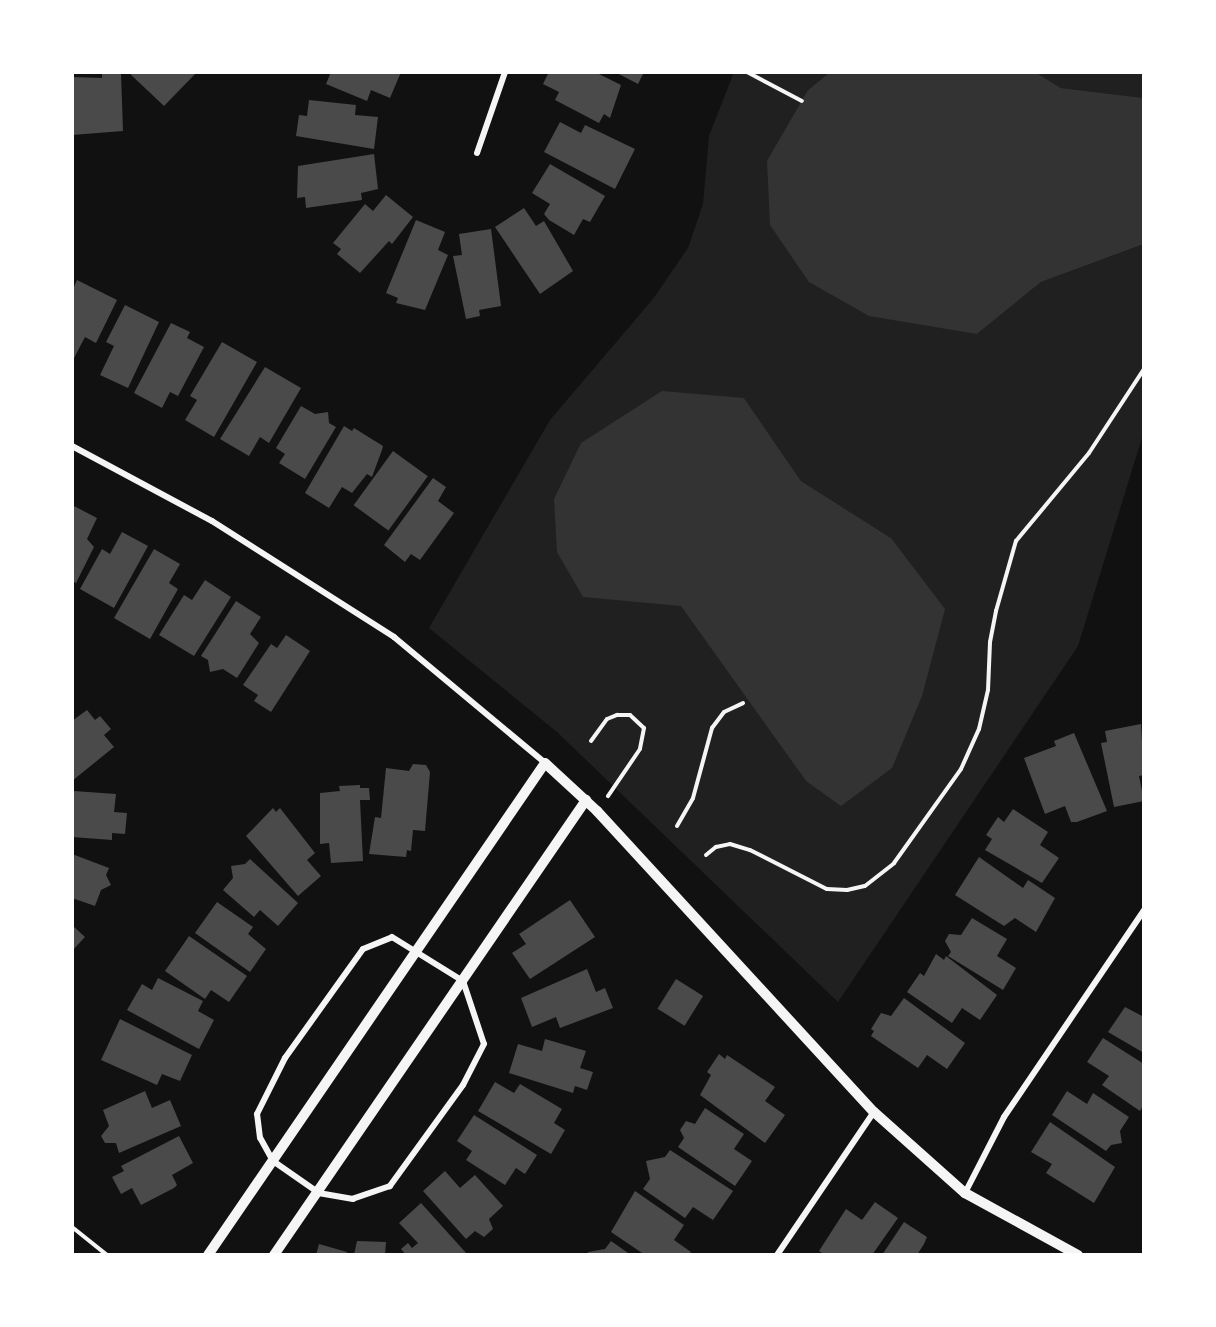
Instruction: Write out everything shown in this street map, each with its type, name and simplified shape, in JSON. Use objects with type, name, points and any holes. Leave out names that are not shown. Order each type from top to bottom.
[{"type":"street","points":[[477,153],[505,72]]},
{"type":"street","points":[[72,446],[212,521],[394,637],[586,800],[874,1112],[965,1193],[1078,1255]]},
{"type":"street","points":[[208,1255],[545,763]]},
{"type":"street","points":[[274,1255],[586,800]]},
{"type":"street","points":[[965,1193],[1004,1117],[1144,910]]},
{"type":"street","points":[[392,937],[463,981],[484,1044],[463,1085],[390,1186],[353,1199],[319,1192],[273,1161],[260,1138],[256,1114],[285,1058],[363,949],[392,937]]},
{"type":"street","points":[[777,1255],[874,1112]]},
{"type":"path","points":[[747,72],[802,100]]},
{"type":"path","points":[[706,855],[716,847],[730,844],[827,889],[847,890],[865,886],[894,863],[961,769],[979,729],[988,690],[994,621],[1009,557],[1016,542],[1089,453],[1144,369]]},
{"type":"path","points":[[677,826],[693,798],[712,728],[724,712],[743,703]]},
{"type":"path","points":[[591,741],[607,719],[617,715],[630,715],[644,728],[640,749],[597,811]]},
{"type":"path","points":[[72,1227],[107,1255]]},
{"type":"shaded area","points":[[734,72],[830,72],[808,90],[977,334],[1041,282],[1144,244],[1144,431],[1078,646],[838,1002],[557,732],[429,628],[550,420],[653,299],[688,248],[703,204],[709,136]],"holes":[[[744,398],[801,481],[891,538],[806,781],[681,605]]]},
{"type":"shaded area","points":[[830,72],[1035,72],[1061,88],[1144,98],[1144,244],[1041,282],[977,334],[869,316],[809,282],[770,225],[767,161],[808,90]]},
{"type":"shaded area","points":[[1035,72],[1144,72],[1144,98],[1061,88]]},
{"type":"shaded area","points":[[662,391],[744,398],[801,481],[891,538],[945,609],[922,696],[892,768],[841,806],[806,781],[681,606],[583,597],[557,552],[554,499],[581,443]]},
{"type":"building","points":[[128,72],[197,72],[164,106]]},
{"type":"building","points":[[331,72],[401,72],[390,98],[371,90],[367,101],[326,84]]},
{"type":"building","points":[[549,72],[595,72],[621,85],[610,118],[604,114],[599,123],[555,100],[559,92],[543,84]]},
{"type":"building","points":[[615,72],[644,72],[638,84]]},
{"type":"building","points":[[121,73],[123,131],[72,135],[72,77],[102,78],[102,74]]},
{"type":"building","points":[[309,100],[356,105],[355,115],[378,117],[374,149],[296,136],[299,115],[307,116]]},
{"type":"building","points":[[560,122],[581,133],[585,125],[635,149],[615,189],[544,152]]},
{"type":"building","points":[[374,154],[378,189],[361,193],[362,200],[306,208],[305,197],[297,198],[298,166]]},
{"type":"building","points":[[550,164],[605,196],[590,222],[583,219],[574,235],[549,220],[544,214],[550,204],[532,193]]},
{"type":"building","points":[[386,195],[413,217],[392,244],[389,241],[360,273],[337,254],[341,249],[333,243],[365,204],[373,211]]},
{"type":"building","points":[[524,208],[536,226],[544,221],[573,271],[540,294],[495,227]]},
{"type":"building","points":[[416,220],[445,232],[438,250],[448,255],[425,310],[396,303],[398,298],[386,293]]},
{"type":"building","points":[[491,229],[501,306],[479,310],[480,316],[466,319],[453,256],[462,255],[459,234]]},
{"type":"building","points":[[77,280],[117,300],[96,343],[85,337],[72,362],[72,291]]},
{"type":"building","points":[[125,305],[159,322],[128,388],[100,375],[114,346],[106,342]]},
{"type":"building","points":[[171,323],[190,332],[187,338],[204,347],[178,396],[170,392],[162,408],[134,393]]},
{"type":"building","points":[[222,342],[257,362],[214,437],[185,420],[197,400],[190,396]]},
{"type":"building","points":[[265,367],[301,388],[269,443],[260,437],[249,456],[220,439]]},
{"type":"building","points":[[301,406],[315,414],[328,412],[329,423],[336,427],[305,479],[279,463],[285,454],[276,448]]},
{"type":"building","points":[[344,426],[352,431],[354,428],[383,446],[372,477],[367,474],[352,493],[342,487],[329,508],[305,493]]},
{"type":"building","points":[[393,451],[428,476],[388,530],[354,505]]},
{"type":"building","points":[[433,478],[446,487],[438,501],[454,513],[420,560],[411,554],[405,562],[384,545]]},
{"type":"building","points":[[72,505],[97,518],[87,539],[94,547],[76,583],[72,581]]},
{"type":"building","points":[[122,532],[148,546],[114,608],[80,589],[102,549],[110,554]]},
{"type":"building","points":[[154,549],[180,564],[169,583],[178,589],[150,639],[114,618]]},
{"type":"building","points":[[205,580],[231,597],[194,656],[159,635],[184,595],[192,600]]},
{"type":"building","points":[[236,601],[261,617],[250,634],[259,643],[237,678],[223,669],[210,672],[208,660],[201,656]]},
{"type":"building","points":[[286,635],[310,651],[271,712],[254,701],[258,695],[243,685],[271,644],[277,648]]},
{"type":"building","points":[[87,710],[95,720],[100,716],[111,729],[104,735],[114,747],[72,781],[72,721]]},
{"type":"building","points":[[1141,724],[1144,775],[1139,776],[1144,801],[1114,807],[1101,743],[1107,742],[1105,731]]},
{"type":"building","points":[[1074,733],[1107,811],[1071,822],[1065,806],[1045,814],[1024,758],[1056,746],[1054,741]]},
{"type":"building","points":[[413,764],[426,765],[430,772],[425,831],[413,830],[411,851],[407,850],[406,857],[369,854],[375,817],[381,818],[386,768],[409,771]]},
{"type":"building","points":[[360,785],[360,788],[369,788],[370,800],[360,800],[363,861],[331,863],[329,843],[320,844],[320,793],[340,791],[339,786]]},
{"type":"building","points":[[74,791],[116,794],[114,812],[127,813],[125,834],[112,833],[112,840],[72,837]]},
{"type":"building","points":[[273,808],[276,812],[280,808],[315,853],[307,860],[321,876],[298,896],[246,836]]},
{"type":"building","points":[[1013,809],[1048,832],[1040,845],[1059,858],[1042,883],[985,850],[992,839],[986,835],[998,817],[1004,822]]},
{"type":"building","points":[[72,854],[109,868],[106,875],[111,885],[101,890],[95,906],[72,898]]},
{"type":"building","points":[[979,857],[1023,888],[1028,880],[1055,898],[1036,932],[1015,918],[1004,926],[955,895]]},
{"type":"building","points":[[250,859],[298,903],[278,926],[260,910],[254,917],[223,890],[233,878],[231,866],[245,864]]},
{"type":"building","points":[[570,900],[595,937],[530,979],[512,953],[526,944],[519,934]]},
{"type":"building","points":[[217,902],[253,927],[248,934],[266,949],[250,972],[195,933]]},
{"type":"building","points":[[972,918],[1007,939],[997,956],[1016,968],[1003,990],[948,956],[951,952],[945,941],[949,934],[961,935]]},
{"type":"building","points":[[72,925],[85,937],[72,951]]},
{"type":"building","points":[[189,936],[247,976],[229,1002],[211,990],[205,999],[165,971]]},
{"type":"building","points":[[936,954],[944,960],[946,956],[997,995],[980,1020],[962,1008],[952,1023],[907,992],[920,973],[924,976]]},
{"type":"building","points":[[587,969],[596,992],[605,988],[613,1008],[560,1028],[556,1017],[532,1027],[521,998]]},
{"type":"building","points":[[158,978],[203,1001],[198,1011],[214,1020],[199,1049],[127,1010],[142,984],[152,990]]},
{"type":"building","points":[[676,979],[703,996],[685,1026],[657,1009]]},
{"type":"building","points":[[904,998],[965,1043],[947,1069],[927,1055],[918,1068],[871,1036],[874,1031],[871,1029],[881,1013],[891,1016]]},
{"type":"building","points":[[1125,1007],[1144,1017],[1144,1053],[1108,1032]]},
{"type":"building","points":[[120,1019],[192,1055],[180,1081],[162,1074],[157,1085],[101,1060]]},
{"type":"building","points":[[1103,1038],[1144,1064],[1144,1104],[1140,1111],[1102,1085],[1109,1076],[1087,1062]]},
{"type":"building","points":[[545,1039],[586,1051],[580,1068],[593,1072],[587,1090],[575,1086],[573,1093],[509,1073],[518,1044],[542,1051]]},
{"type":"building","points":[[719,1054],[725,1059],[727,1055],[775,1087],[765,1101],[785,1115],[765,1143],[700,1095],[711,1075],[707,1072]]},
{"type":"building","points":[[495,1082],[514,1093],[520,1084],[562,1109],[554,1123],[565,1130],[551,1154],[478,1111]]},
{"type":"building","points":[[145,1091],[152,1108],[170,1100],[181,1126],[119,1153],[116,1143],[105,1143],[101,1136],[109,1126],[103,1110]]},
{"type":"building","points":[[1067,1091],[1087,1104],[1093,1093],[1129,1117],[1120,1131],[1122,1143],[1111,1145],[1106,1151],[1052,1115]]},
{"type":"building","points":[[705,1108],[744,1134],[734,1149],[752,1161],[735,1186],[678,1147],[684,1138],[680,1130],[686,1121],[695,1124]]},
{"type":"building","points":[[474,1115],[537,1155],[525,1174],[516,1168],[505,1185],[466,1160],[472,1151],[457,1141]]},
{"type":"building","points":[[1050,1122],[1115,1167],[1094,1203],[1046,1173],[1052,1164],[1031,1152]]},
{"type":"building","points":[[179,1136],[193,1163],[172,1175],[177,1185],[174,1188],[141,1205],[132,1188],[121,1194],[112,1177],[124,1171],[121,1166]]},
{"type":"building","points":[[670,1150],[733,1191],[713,1220],[693,1207],[685,1218],[643,1189],[650,1179],[646,1161],[665,1157]]},
{"type":"building","points":[[445,1171],[460,1188],[475,1175],[503,1206],[489,1219],[493,1229],[484,1237],[475,1231],[466,1239],[423,1191]]},
{"type":"building","points":[[635,1191],[684,1225],[674,1240],[691,1252],[689,1255],[645,1255],[611,1232]]},
{"type":"building","points":[[875,1202],[898,1218],[872,1255],[825,1255],[819,1251],[846,1209],[862,1220]]},
{"type":"building","points":[[421,1203],[466,1255],[406,1255],[401,1249],[408,1243],[412,1248],[418,1243],[399,1223]]},
{"type":"building","points":[[904,1222],[927,1237],[917,1255],[882,1255]]},
{"type":"building","points":[[357,1241],[386,1242],[385,1255],[354,1255]]},
{"type":"building","points":[[611,1241],[631,1255],[588,1255],[588,1252],[605,1249]]},
{"type":"building","points":[[319,1244],[347,1252],[346,1255],[316,1255]]}]
